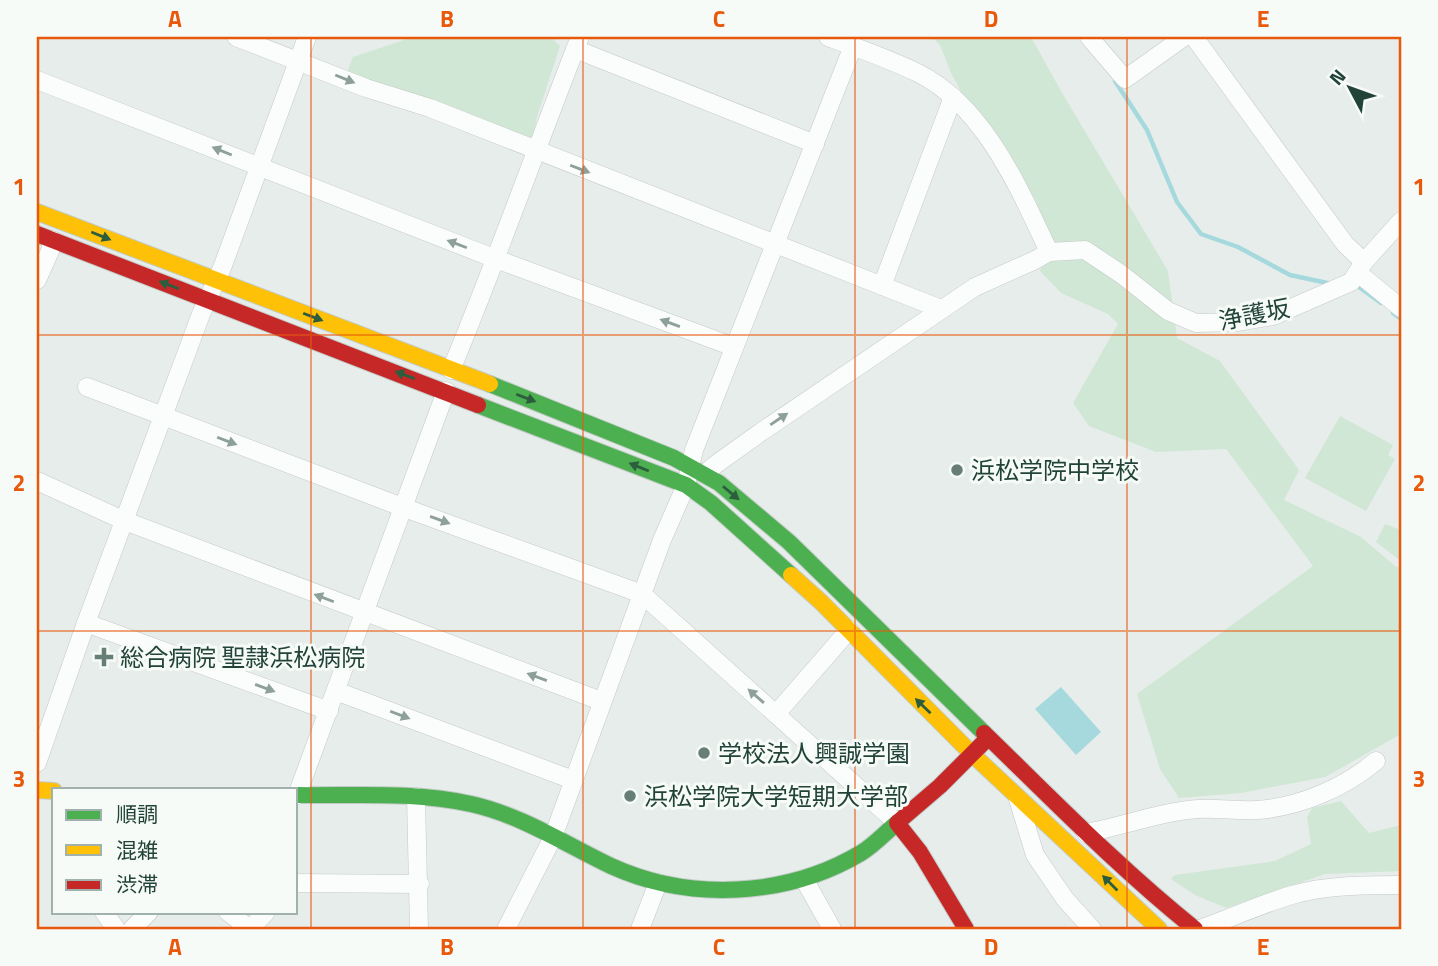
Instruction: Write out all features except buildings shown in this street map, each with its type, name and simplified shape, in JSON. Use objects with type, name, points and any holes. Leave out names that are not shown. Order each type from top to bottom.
[{"type":"street","points":[[236,37],[366,88],[430,108],[941,309]]},
{"type":"street","points":[[37,763],[86,623],[307,37]]},
{"type":"street","points":[[506,929],[552,837],[662,540],[685,485],[697,470],[761,432],[975,287],[1049,251],[1020,190],[997,151],[953,97],[919,74],[828,37]]},
{"type":"street","points":[[1089,37],[1125,79],[1184,37]]},
{"type":"street","points":[[1194,37],[1345,244],[1357,272],[1401,308]]},
{"type":"street","points":[[451,370],[577,43],[815,144]]},
{"type":"street","points":[[697,470],[694,450],[853,47]]},
{"type":"street","points":[[37,80],[496,259],[734,347]]},
{"type":"street","points":[[882,286],[953,97]]},
{"type":"street","points":[[37,212],[541,404],[697,470],[719,483],[789,542],[1086,833],[1159,900],[1198,929],[1293,895],[1320,889],[1401,885]]},
{"type":"street","points":[[1357,272],[1401,221]]},
{"type":"street","points":[[37,281],[50,251],[44,237]]},
{"type":"street","points":[[44,237],[685,485],[711,503],[764,549],[972,754],[1159,929]]},
{"type":"street","name":"浄護坂","points":[[1049,251],[1085,250],[1168,311],[1196,323],[1238,323],[1273,316],[1357,272]]},
{"type":"street","points":[[87,387],[642,594],[897,824],[920,852],[966,929]]},
{"type":"street","points":[[298,790],[366,614],[402,506],[446,391]]},
{"type":"street","points":[[37,481],[125,521],[601,701]]},
{"type":"street","points":[[86,623],[329,711]]},
{"type":"street","points":[[776,713],[849,630]]},
{"type":"street","points":[[336,691],[573,780]]},
{"type":"street","points":[[298,795],[416,797],[471,804],[521,821],[614,867],[658,883],[722,891],[779,885],[804,879],[863,852],[940,786],[988,739]]},
{"type":"street","points":[[1086,833],[1131,820],[1197,809],[1257,810],[1289,805],[1358,776],[1376,761]]},
{"type":"street","points":[[1017,795],[1035,855],[1065,900],[1091,929]]},
{"type":"street","points":[[416,797],[419,929]]},
{"type":"street","points":[[804,879],[832,929]]},
{"type":"street","points":[[298,883],[419,884]]},
{"type":"street","points":[[640,929],[658,883]]},
{"type":"street","points":[[105,914],[116,929]]},
{"type":"street","points":[[132,929],[147,914]]},
{"type":"street","points":[[231,914],[250,929],[264,914]]},
{"type":"green space","points":[[406,37],[551,37],[560,46],[537,117],[531,146],[347,73],[353,57],[407,39]]},
{"type":"green space","points":[[932,37],[1031,37],[1168,271],[1177,338],[1220,361],[1299,470],[1284,500],[1361,537],[1401,568],[1401,734],[1325,777],[1241,793],[1179,798],[1160,769],[1137,694],[1313,566],[1226,449],[1156,452],[1089,426],[1073,403],[1118,324],[1108,314],[1061,293],[1040,271],[1050,238],[1035,199],[1009,158],[969,106],[940,45]]},
{"type":"green space","points":[[1340,416],[1393,445],[1388,455],[1395,459],[1366,511],[1305,478]]},
{"type":"green space","points":[[1385,524],[1401,530],[1401,561],[1376,542]]},
{"type":"green space","points":[[1341,801],[1369,833],[1401,825],[1401,871],[1325,874],[1226,908],[1195,895],[1171,879],[1175,875],[1275,861],[1311,844],[1307,817],[1312,808]]},
{"type":"water","points":[[1061,687],[1101,732],[1076,755],[1035,709]]},
{"type":"waterway","points":[[1115,81],[1147,130],[1177,202],[1201,234],[1238,247],[1290,275],[1332,284]]},
{"type":"waterway","points":[[1359,287],[1381,303]]},
{"type":"waterway","points":[[1393,313],[1401,319]]},
{"type":"traffic: fast","points":[[490,384],[674,458],[719,483],[789,542],[984,733]]},
{"type":"traffic: fast","points":[[478,405],[686,485],[711,503],[791,575]]},
{"type":"traffic: fast","points":[[298,795],[428,797],[471,804],[508,815],[641,878],[705,889],[738,890],[802,879],[861,853],[898,822]]},
{"type":"traffic: slow","points":[[37,212],[490,384]]},
{"type":"traffic: slow","points":[[791,575],[972,754],[1159,929]]},
{"type":"traffic: slow","points":[[37,790],[52,791]]},
{"type":"traffic: jam","points":[[37,234],[478,405]]},
{"type":"traffic: jam","points":[[984,733],[1113,858],[1195,929]]},
{"type":"traffic: jam","points":[[898,822],[940,786],[984,742]]},
{"type":"traffic: jam","points":[[897,823],[920,852],[966,929]]},
{"type":"place","name":"浜松学院中学校","points":[[957,470]]},
{"type":"place","name":"総合病院 聖隷浜松病院","points":[[104,657]]},
{"type":"place","name":"学校法人興誠学園","points":[[704,753]]},
{"type":"place","name":"浜松学院大学短期大学部","points":[[630,796]]}]
